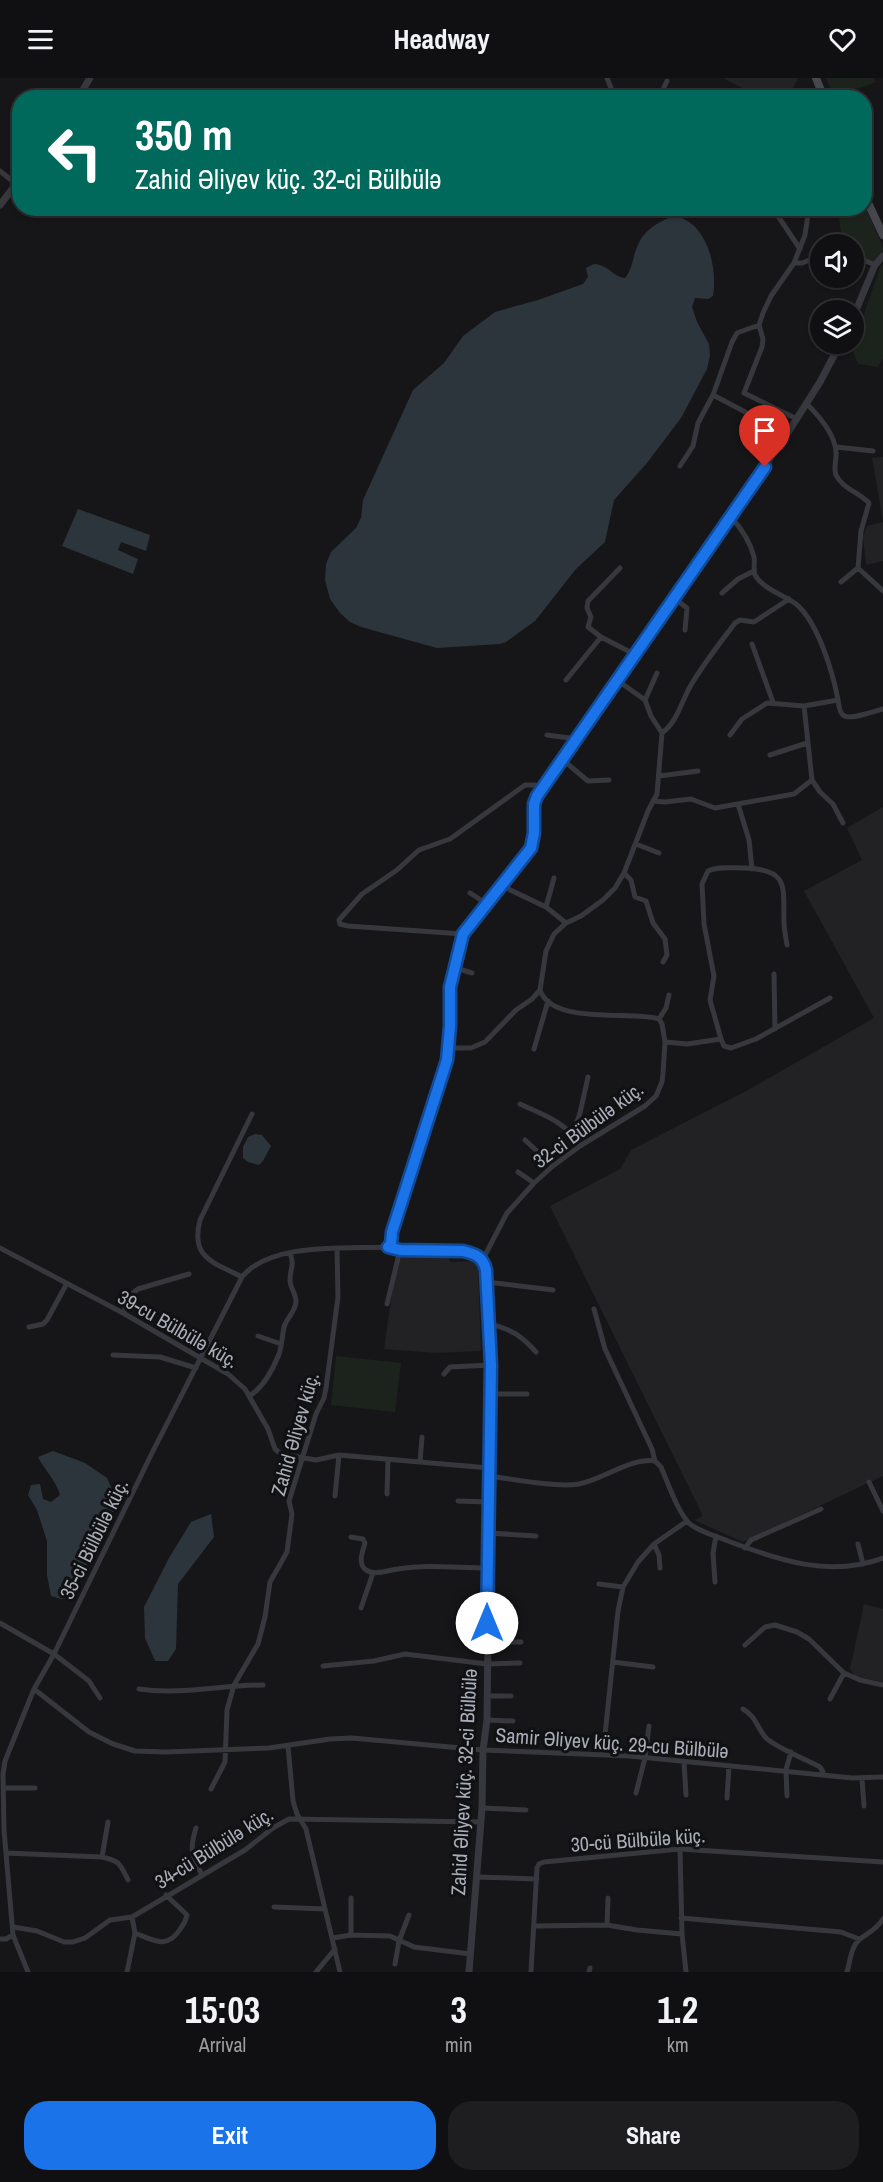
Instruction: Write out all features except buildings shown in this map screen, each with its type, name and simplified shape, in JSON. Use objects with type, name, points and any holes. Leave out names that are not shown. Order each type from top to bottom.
[{"type":"main road","points":[[879,216],[883,235]]},
{"type":"street","points":[[663,90],[668,81]]},
{"type":"street","points":[[0,205],[12,189]]},
{"type":"street","points":[[778,216],[800,249]]},
{"type":"street","points":[[797,419],[744,393],[755,366],[762,339],[759,325],[771,296],[794,263],[805,235],[808,216]]},
{"type":"street","points":[[860,300],[875,265],[883,256]]},
{"type":"street","points":[[794,263],[810,260]]},
{"type":"street","points":[[864,260],[875,265]]},
{"type":"street","points":[[680,466],[693,446],[698,423],[713,395],[737,333],[759,325]]},
{"type":"street","points":[[483,1259],[473,1253],[463,1251],[400,1250],[388,1247],[391,1244],[392,1232],[444,1072],[448,1048],[450,987],[453,967],[463,934],[531,848],[534,833],[534,804],[634,654],[788,434],[834,354]]},
{"type":"street","points":[[713,395],[788,434]]},
{"type":"street","points":[[807,404],[822,420],[836,447],[835,473],[844,484],[868,503],[861,531],[858,568],[841,582]]},
{"type":"street","points":[[836,447],[873,451]]},
{"type":"street","points":[[731,517],[740,527],[748,543],[755,562],[754,571],[763,584],[801,609],[827,657],[844,717],[883,709]]},
{"type":"street","points":[[620,568],[587,604],[591,618],[588,627],[634,654]]},
{"type":"street","points":[[858,568],[883,591]]},
{"type":"street","points":[[722,593],[738,579],[754,571]]},
{"type":"street","points":[[674,598],[687,608],[685,630]]},
{"type":"street","points":[[662,733],[672,726],[691,685],[735,623],[740,620],[754,622],[789,599]]},
{"type":"street","points":[[566,680],[602,637]]},
{"type":"street","points":[[752,644],[773,702]]},
{"type":"street","points":[[645,700],[657,674]]},
{"type":"street","points":[[448,1048],[471,1047],[485,1042],[516,1010],[540,990],[549,942],[554,934],[566,923],[581,916],[603,900],[615,888],[624,873],[659,788],[662,733],[651,716],[645,700],[617,680]]},
{"type":"street","points":[[730,735],[753,710],[767,703],[804,706],[838,700]]},
{"type":"street","points":[[804,706],[812,780],[820,792],[833,804],[843,824]]},
{"type":"street","points":[[547,735],[577,739]]},
{"type":"street","points":[[770,755],[807,743]]},
{"type":"street","points":[[563,760],[588,781],[609,780]]},
{"type":"street","points":[[659,776],[698,771]]},
{"type":"street","points":[[653,801],[691,799],[710,808],[794,794],[812,780]]},
{"type":"street","points":[[463,934],[348,926],[340,924],[339,920],[357,898],[398,870],[419,850],[450,839],[525,785],[544,788]]},
{"type":"street","points":[[738,804],[749,840],[752,869]]},
{"type":"street","points":[[636,844],[659,853]]},
{"type":"street","points":[[787,945],[784,922],[786,908],[784,885],[771,873],[752,869],[712,869],[708,872],[702,884],[704,924],[714,976],[710,1000],[723,1046],[731,1048],[756,1039],[831,998]]},
{"type":"street","points":[[624,873],[631,880],[635,897],[646,901],[653,923],[665,939],[668,955],[663,962]]},
{"type":"street","points":[[546,907],[554,878]]},
{"type":"street","points":[[502,886],[546,907],[566,923]]},
{"type":"street","points":[[470,892],[487,904]]},
{"type":"street","points":[[453,967],[472,973]]},
{"type":"street","points":[[774,974],[775,1029]]},
{"type":"street","points":[[540,990],[548,1000],[570,1011],[659,1019],[666,1008],[669,995]]},
{"type":"street","points":[[534,1049],[548,1000]]},
{"type":"street","name":"32-ci Bülbülə küç.","points":[[483,1259],[507,1213],[534,1183],[580,1146],[645,1106],[656,1096],[662,1082],[664,1042],[662,1024],[659,1019]]},
{"type":"street","points":[[664,1042],[687,1044],[721,1039]]},
{"type":"street","points":[[573,1133],[588,1077]]},
{"type":"street","points":[[520,1104],[562,1125],[573,1133],[580,1146]]},
{"type":"street","points":[[243,1277],[205,1257],[200,1251],[197,1230],[252,1114]]},
{"type":"street","points":[[525,1140],[553,1166]]},
{"type":"street","points":[[518,1172],[534,1183]]},
{"type":"street","name":"35-ci Bülbülə küç.","points":[[28,1972],[13,1935],[2,1830],[3,1760],[34,1689],[54,1654],[243,1277],[253,1265],[277,1255],[388,1247]]},
{"type":"street","name":"39-cu Bülbülə küç.","points":[[0,1248],[123,1313],[201,1357],[239,1382],[268,1429],[278,1452],[302,1459],[316,1460],[339,1455],[489,1468]]},
{"type":"street","name":"Zahid Əliyev küç.","points":[[211,1789],[225,1762],[227,1710],[234,1685],[258,1644],[270,1582],[287,1552],[292,1514],[289,1501],[326,1388],[339,1297],[337,1249]]},
{"type":"street","points":[[387,1304],[400,1250]]},
{"type":"street","points":[[249,1396],[260,1389],[279,1355],[285,1325],[296,1303],[290,1278],[294,1264],[290,1253]]},
{"type":"street","name":"Zahid Əliyev küç. 32-ci Bülbülə","points":[[469,1972],[482,1808],[483,1750],[487,1720],[491,1365],[488,1282],[483,1259]]},
{"type":"street","points":[[123,1313],[138,1289],[189,1274]]},
{"type":"street","points":[[488,1282],[553,1290]]},
{"type":"street","points":[[29,1327],[42,1324],[47,1320],[67,1283]]},
{"type":"street","points":[[594,1309],[605,1349],[652,1449],[655,1461],[661,1467],[687,1521],[694,1527],[745,1548],[802,1565],[836,1568],[883,1558]]},
{"type":"street","points":[[490,1324],[512,1330],[536,1352]]},
{"type":"street","points":[[258,1336],[281,1344]]},
{"type":"street","points":[[113,1355],[160,1357],[196,1368]]},
{"type":"street","points":[[444,1374],[450,1367],[491,1365]]},
{"type":"street","points":[[490,1394],[526,1394]]},
{"type":"street","points":[[420,1462],[422,1437]]},
{"type":"street","points":[[335,1496],[339,1455]]},
{"type":"street","points":[[387,1494],[388,1460]]},
{"type":"street","points":[[489,1476],[572,1485],[589,1481],[640,1461],[655,1461]]},
{"type":"street","points":[[869,1482],[883,1511]]},
{"type":"street","points":[[458,1501],[488,1502]]},
{"type":"street","points":[[745,1548],[751,1540],[821,1509]]},
{"type":"street","points":[[603,1754],[618,1611],[623,1587],[638,1562],[654,1544],[687,1521]]},
{"type":"street","points":[[488,1533],[536,1536]]},
{"type":"street","points":[[715,1582],[713,1553],[716,1536]]},
{"type":"street","points":[[351,1537],[363,1539],[365,1543],[361,1558],[362,1565],[373,1573],[410,1567],[488,1568]]},
{"type":"street","points":[[654,1544],[659,1555],[660,1568]]},
{"type":"street","points":[[858,1544],[863,1564]]},
{"type":"street","points":[[361,1608],[373,1573]]},
{"type":"street","points":[[599,1584],[623,1587]]},
{"type":"street","points":[[0,1623],[54,1654],[89,1681],[100,1698]]},
{"type":"street","points":[[744,1645],[765,1627],[775,1625],[803,1635],[844,1672],[860,1680],[883,1685]]},
{"type":"street","points":[[487,1642],[521,1642]]},
{"type":"street","points":[[323,1666],[374,1661],[405,1654],[487,1664],[520,1663]]},
{"type":"street","points":[[613,1662],[653,1667]]},
{"type":"street","points":[[830,1699],[844,1672]]},
{"type":"street","points":[[139,1689],[160,1692],[234,1685],[263,1685]]},
{"type":"street","name":"Samir Əliyev küç. 29-cu Bülbülə","points":[[34,1689],[89,1732],[124,1748],[158,1752],[288,1746],[352,1738],[483,1750],[603,1754],[862,1779],[883,1777]]},
{"type":"street","points":[[487,1696],[511,1695]]},
{"type":"street","points":[[743,1709],[758,1722],[768,1740],[820,1767],[824,1772],[822,1774]]},
{"type":"street","points":[[487,1720],[513,1720]]},
{"type":"street","points":[[636,1793],[645,1758],[649,1726]]},
{"type":"street","points":[[288,1746],[295,1810],[306,1829],[340,1972]]},
{"type":"street","points":[[787,1796],[786,1770],[791,1752]]},
{"type":"street","points":[[684,1762],[686,1795]]},
{"type":"street","points":[[727,1798],[729,1766]]},
{"type":"street","points":[[862,1779],[864,1806]]},
{"type":"street","points":[[3,1788],[35,1788]]},
{"type":"street","points":[[482,1808],[526,1810]]},
{"type":"street","name":"34-cü Bülbülə küç.","points":[[13,1927],[37,1931],[64,1942],[85,1938],[110,1920],[132,1917],[246,1850],[284,1821],[300,1819],[480,1822]]},
{"type":"street","points":[[102,1857],[108,1822]]},
{"type":"street","points":[[196,1828],[191,1844],[192,1854],[202,1875]]},
{"type":"street","points":[[680,1849],[681,1918],[686,1972]]},
{"type":"street","name":"30-cü Bülbülə küç.","points":[[537,1879],[537,1868],[544,1862],[680,1849],[883,1862]]},
{"type":"street","points":[[6,1854],[102,1857],[120,1863],[128,1880]]},
{"type":"street","points":[[476,1877],[537,1879],[531,1972]]},
{"type":"street","points":[[135,1933],[163,1942],[176,1937],[187,1915],[166,1895]]},
{"type":"street","points":[[351,1898],[351,1935]]},
{"type":"street","points":[[606,1925],[608,1898]]},
{"type":"street","points":[[274,1907],[325,1909]]},
{"type":"street","points":[[395,1964],[399,1941],[409,1915]]},
{"type":"street","points":[[128,1972],[135,1933],[132,1917]]},
{"type":"street","points":[[681,1918],[841,1932],[859,1940]]},
{"type":"street","points":[[847,1972],[852,1952],[859,1940],[873,1932],[883,1920]]},
{"type":"street","points":[[534,1926],[606,1925],[682,1934]]},
{"type":"street","points":[[0,1939],[13,1935]]},
{"type":"street","points":[[333,1938],[351,1935],[390,1936],[414,1947],[471,1954]]},
{"type":"street","points":[[316,1972],[335,1949]]},
{"type":"shaded area","points":[[723,78],[798,78],[792,90],[746,90]]},
{"type":"shaded area","points":[[826,78],[874,78],[876,82],[854,90],[831,90]]},
{"type":"shaded area","points":[[673,216],[685,219],[694,226],[708,247],[712,259],[713,296],[708,299],[695,298],[692,307],[709,344],[710,356],[707,369],[681,418],[647,463],[614,500],[605,542],[576,569],[535,621],[500,644],[437,648],[350,622],[330,599],[325,580],[326,564],[331,552],[356,528],[361,518],[363,500],[413,390],[444,363],[463,336],[495,312],[583,284],[588,277],[586,268],[594,264],[603,266],[617,276],[625,278],[644,235],[659,223]]},
{"type":"shaded area","points":[[839,216],[869,216],[883,247],[883,251],[873,262],[864,258],[864,234],[841,234]]},
{"type":"shaded area","points":[[883,264],[883,358],[878,367],[858,364],[854,354],[864,354],[864,314]]},
{"type":"shaded area","points":[[883,457],[883,522],[872,458]]},
{"type":"shaded area","points":[[78,509],[150,535],[146,551],[121,542],[118,550],[138,559],[133,574],[62,546]]},
{"type":"shaded area","points":[[883,522],[883,561],[866,565],[863,537],[867,526]]},
{"type":"shaded area","points":[[883,807],[883,1476],[743,1542],[694,1520],[703,1516],[550,1206],[620,1169],[631,1150],[746,1091],[874,1018],[804,891],[862,860],[847,828]]},
{"type":"shaded area","points":[[255,1134],[262,1135],[271,1146],[259,1165],[243,1158],[243,1147],[248,1137]]},
{"type":"shaded area","points":[[449,1256],[450,1262],[474,1261],[478,1268],[481,1351],[436,1353],[384,1349],[394,1279],[401,1257]]},
{"type":"shaded area","points":[[336,1356],[401,1363],[395,1412],[331,1405]]},
{"type":"shaded area","points":[[53,1451],[85,1463],[107,1478],[118,1503],[70,1598],[61,1599],[51,1596],[47,1575],[47,1541],[37,1510],[28,1495],[31,1485],[40,1484],[43,1499],[51,1502],[60,1495],[38,1457]]},
{"type":"shaded area","points":[[211,1514],[214,1537],[178,1584],[176,1649],[168,1661],[155,1661],[145,1638],[144,1607],[169,1558],[191,1522]]},
{"type":"shaded area","points":[[864,1604],[883,1609],[883,1682],[855,1676],[850,1669]]},
{"type":"route","points":[[487,1623],[491,1365],[486,1270],[483,1259],[473,1253],[400,1250],[388,1247],[391,1244],[392,1232],[447,1060],[450,1026],[449,998],[453,967],[466,929],[531,848],[534,833],[534,804],[537,796],[765,467]]}]
